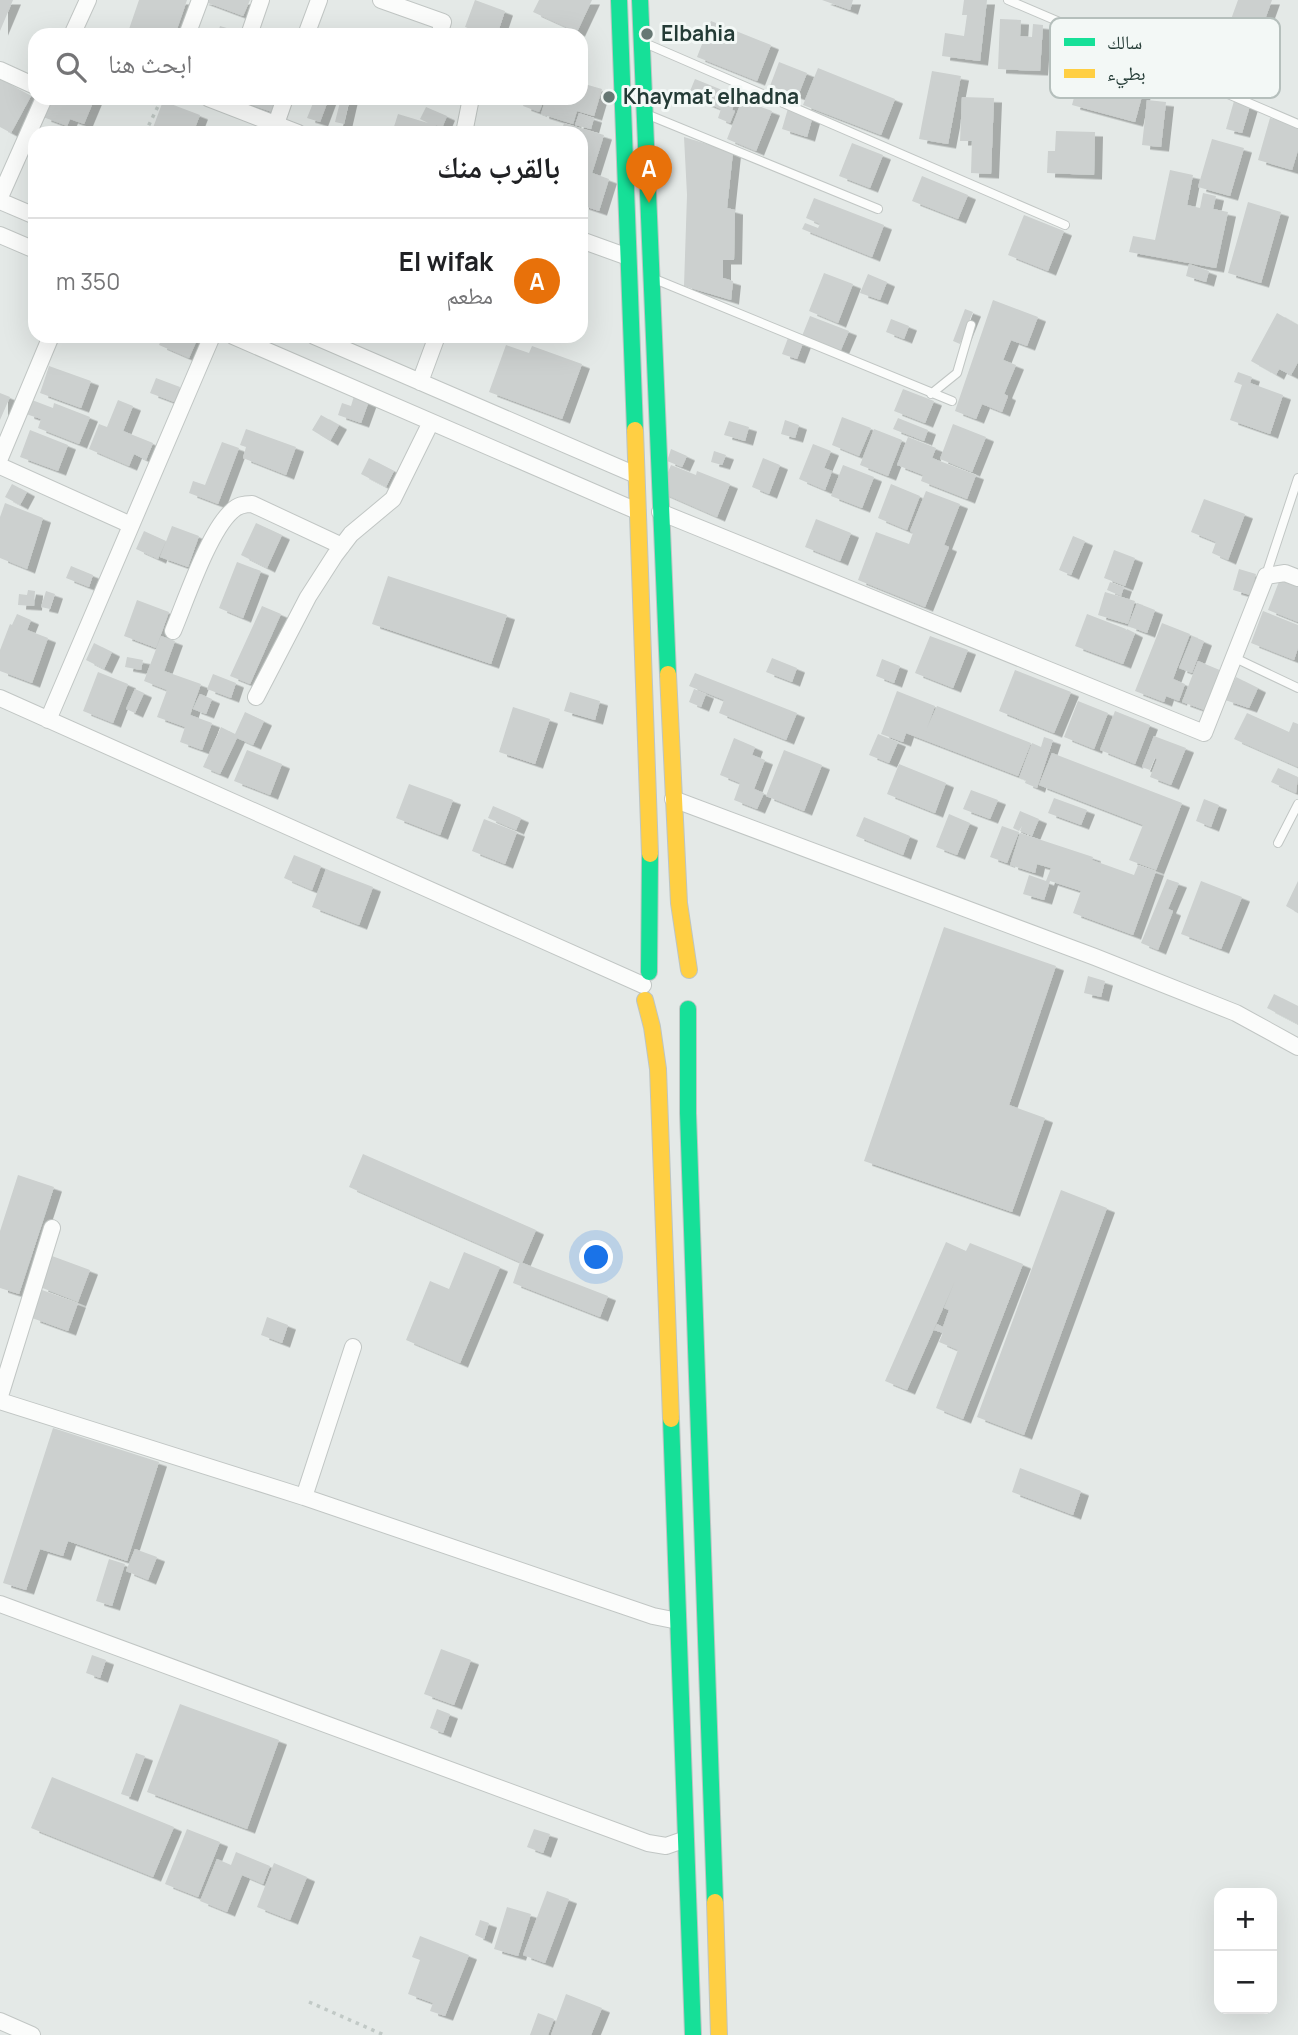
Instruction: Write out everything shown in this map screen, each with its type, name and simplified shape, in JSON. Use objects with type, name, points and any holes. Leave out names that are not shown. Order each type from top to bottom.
[{"type":"highway","points":[[619,0],[651,878],[646,986],[658,1069],[693,2035]]},
{"type":"highway","points":[[640,0],[673,799],[679,903],[696,990],[675,1014],[688,1113],[719,2035]]},
{"type":"highway","points":[[646,986],[669,962],[690,970]]},
{"type":"highway","points":[[646,986],[656,1013],[675,1014]]},
{"type":"street","points":[[75,28],[88,0]]},
{"type":"street","points":[[190,28],[200,0]]},
{"type":"street","points":[[251,28],[261,0]]},
{"type":"street","points":[[309,28],[319,0]]},
{"type":"street","points":[[381,0],[443,22],[441,28]]},
{"type":"street","points":[[0,70],[28,83]]},
{"type":"street","points":[[32,126],[41,105]]},
{"type":"street","points":[[235,105],[280,126]]},
{"type":"street","points":[[275,124],[282,105]]},
{"type":"street","points":[[465,126],[470,105]]},
{"type":"street","points":[[28,135],[0,199],[28,213]]},
{"type":"street","points":[[0,235],[28,247]]},
{"type":"street","points":[[588,243],[628,257]]},
{"type":"street","points":[[0,458],[48,343]]},
{"type":"street","points":[[48,720],[209,343]]},
{"type":"street","points":[[249,343],[638,511]]},
{"type":"street","points":[[330,343],[636,475]]},
{"type":"street","points":[[420,382],[435,343]]},
{"type":"street","points":[[256,698],[308,597],[357,528],[393,499],[431,422]]},
{"type":"street","points":[[0,466],[131,524]]},
{"type":"street","points":[[173,631],[213,537],[232,511],[243,503],[252,504],[342,546]]},
{"type":"street","points":[[660,512],[1204,733],[1266,576],[1285,573],[1298,578]]},
{"type":"street","points":[[0,698],[646,986]]},
{"type":"street","points":[[673,799],[1236,1013],[1298,1047]]},
{"type":"street","points":[[52,1228],[0,1399],[304,1497],[653,1616],[678,1621]]},
{"type":"street","points":[[304,1497],[353,1347]]},
{"type":"street","points":[[0,1604],[648,1843],[666,1846],[686,1839]]},
{"type":"street","points":[[0,2021],[32,2035]]},
{"type":"lane","points":[[1008,0],[1050,18]]},
{"type":"lane","points":[[641,41],[1065,225]]},
{"type":"lane","points":[[1237,98],[1298,124]]},
{"type":"lane","points":[[644,113],[878,209]]},
{"type":"lane","points":[[650,277],[952,401]]},
{"type":"lane","points":[[932,394],[957,373],[971,325]]},
{"type":"lane","points":[[1266,576],[1298,478]]},
{"type":"lane","points":[[1235,658],[1298,688]]},
{"type":"lane","points":[[1278,843],[1298,804]]},
{"type":"path","points":[[148,126],[159,105]]},
{"type":"path","points":[[309,2002],[384,2035]]},
{"type":"building","points":[[0,0],[13,0],[0,31]]},
{"type":"building","points":[[139,0],[187,0],[177,28],[129,28]]},
{"type":"building","points":[[200,0],[250,0],[243,16]]},
{"type":"building","points":[[475,0],[505,11],[499,28],[465,27]]},
{"type":"building","points":[[539,0],[592,0],[579,28],[568,28],[533,12]]},
{"type":"building","points":[[822,0],[853,0],[850,10]]},
{"type":"building","points":[[964,0],[987,0],[980,61],[942,56],[945,33],[964,36],[967,15],[962,15]]},
{"type":"building","points":[[1238,0],[1272,0],[1266,18],[1232,18]]},
{"type":"building","points":[[1000,19],[1021,20],[1020,36],[1032,37],[1033,24],[1043,25],[1040,71],[998,69]]},
{"type":"building","points":[[711,21],[771,45],[757,81],[697,57]]},
{"type":"building","points":[[779,62],[807,73],[798,96],[770,86]]},
{"type":"building","points":[[818,68],[895,99],[881,135],[803,105]]},
{"type":"building","points":[[932,71],[961,76],[948,144],[919,139]]},
{"type":"building","points":[[0,79],[28,94],[28,102],[11,133],[0,127]]},
{"type":"building","points":[[695,79],[737,96],[730,123],[718,118],[721,109],[688,96]]},
{"type":"building","points":[[588,85],[602,89],[594,116],[577,111],[573,124],[541,114],[544,105],[588,105]]},
{"type":"building","points":[[962,97],[994,98],[991,174],[971,173],[972,141],[960,141]]},
{"type":"building","points":[[1074,98],[1141,98],[1135,122],[1072,105]]},
{"type":"building","points":[[1235,98],[1252,99],[1242,133],[1226,129]]},
{"type":"building","points":[[742,100],[772,111],[756,151],[727,139]]},
{"type":"building","points":[[1147,100],[1166,102],[1161,147],[1142,145]]},
{"type":"building","points":[[47,105],[92,105],[84,124],[70,119],[67,126],[43,117]]},
{"type":"building","points":[[162,105],[174,105],[200,115],[196,126],[154,126]]},
{"type":"building","points":[[252,105],[274,105],[272,112]]},
{"type":"building","points":[[312,105],[326,105],[320,122],[307,118]]},
{"type":"building","points":[[339,105],[348,105],[344,124],[335,122]]},
{"type":"building","points":[[523,105],[542,105],[539,112]]},
{"type":"building","points":[[789,105],[814,112],[807,137],[782,129]]},
{"type":"building","points":[[426,107],[447,116],[443,126],[394,126],[398,114],[428,123],[420,119]]},
{"type":"building","points":[[579,113],[594,118],[591,129],[588,126],[575,125]]},
{"type":"building","points":[[1270,118],[1298,126],[1298,150],[1292,170],[1258,160]]},
{"type":"building","points":[[588,130],[604,135],[592,173],[609,179],[599,211],[588,207]]},
{"type":"building","points":[[1056,131],[1095,132],[1094,175],[1047,173],[1048,151],[1055,151]]},
{"type":"building","points":[[684,137],[733,152],[727,208],[735,210],[734,260],[723,260],[723,278],[733,281],[731,300],[684,286],[687,195]]},
{"type":"building","points":[[1212,139],[1244,148],[1230,196],[1198,187]]},
{"type":"building","points":[[852,143],[883,155],[870,188],[839,176]]},
{"type":"building","points":[[1170,170],[1193,175],[1187,205],[1200,208],[1203,193],[1216,196],[1213,209],[1228,212],[1216,268],[1129,252],[1133,236],[1155,240]]},
{"type":"building","points":[[922,176],[968,195],[958,219],[912,201]]},
{"type":"building","points":[[814,198],[884,225],[872,257],[802,229],[805,223],[818,228],[820,224],[806,218]]},
{"type":"building","points":[[1248,202],[1281,212],[1261,283],[1228,273]]},
{"type":"building","points":[[1024,215],[1064,231],[1048,271],[1008,255]]},
{"type":"building","points":[[1189,264],[1209,271],[1206,282],[1186,276]]},
{"type":"building","points":[[824,273],[853,284],[838,323],[809,311]]},
{"type":"building","points":[[868,274],[887,282],[880,300],[860,293]]},
{"type":"building","points":[[993,300],[1038,317],[1027,346],[1011,340],[1003,360],[1016,365],[1004,394],[1008,396],[1002,412],[982,404],[976,419],[955,411]]},
{"type":"building","points":[[965,309],[973,312],[960,344],[953,341]]},
{"type":"building","points":[[1277,313],[1298,325],[1298,362],[1291,375],[1279,369],[1276,375],[1251,361]]},
{"type":"building","points":[[810,316],[849,331],[840,352],[802,336]]},
{"type":"building","points":[[891,319],[909,326],[904,339],[886,332]]},
{"type":"building","points":[[788,338],[803,343],[797,359],[782,354]]},
{"type":"building","points":[[160,343],[196,343],[189,358],[159,345]]},
{"type":"building","points":[[506,345],[529,353],[532,346],[582,364],[562,419],[489,392]]},
{"type":"building","points":[[49,366],[91,381],[81,408],[40,393]]},
{"type":"building","points":[[1238,372],[1252,377],[1250,383],[1283,395],[1270,434],[1230,420],[1242,385],[1234,382]]},
{"type":"building","points":[[156,378],[180,387],[174,402],[150,393]]},
{"type":"building","points":[[903,389],[934,401],[925,423],[894,411]]},
{"type":"building","points":[[0,393],[10,397],[0,420]]},
{"type":"building","points":[[354,396],[369,401],[361,423],[338,415],[342,403],[351,406]]},
{"type":"building","points":[[32,400],[53,408],[54,403],[90,417],[79,444],[38,428],[41,419],[26,414]]},
{"type":"building","points":[[118,400],[133,406],[123,431],[153,443],[146,460],[134,454],[129,466],[89,449],[99,424],[107,427]]},
{"type":"building","points":[[321,415],[339,425],[330,441],[312,430]]},
{"type":"building","points":[[842,417],[871,428],[859,456],[832,445]]},
{"type":"building","points":[[898,418],[928,430],[924,441],[893,429]]},
{"type":"building","points":[[785,420],[799,425],[795,438],[781,434]]},
{"type":"building","points":[[729,421],[749,427],[745,441],[724,435]]},
{"type":"building","points":[[953,424],[986,437],[972,472],[940,459]]},
{"type":"building","points":[[246,429],[296,447],[286,475],[243,458],[246,447],[240,445]]},
{"type":"building","points":[[874,429],[902,440],[888,476],[860,465]]},
{"type":"building","points":[[30,430],[68,445],[58,471],[20,457]]},
{"type":"building","points":[[908,437],[936,448],[932,458],[976,475],[967,499],[921,481],[923,475],[897,465]]},
{"type":"building","points":[[222,442],[239,448],[218,504],[189,493],[193,481],[205,485]]},
{"type":"building","points":[[813,444],[831,451],[824,468],[832,471],[825,490],[799,479]]},
{"type":"building","points":[[671,449],[687,456],[682,467],[667,461]]},
{"type":"building","points":[[714,451],[726,455],[722,465],[711,462]]},
{"type":"building","points":[[369,458],[394,471],[386,487],[361,474]]},
{"type":"building","points":[[763,458],[780,465],[769,494],[752,487]]},
{"type":"building","points":[[671,465],[696,475],[697,471],[730,484],[717,517],[660,492]]},
{"type":"building","points":[[843,465],[874,477],[862,508],[831,496]]},
{"type":"building","points":[[12,484],[27,492],[20,505],[5,497]]},
{"type":"building","points":[[891,484],[920,496],[907,530],[878,518]]},
{"type":"building","points":[[926,491],[960,504],[944,545],[949,547],[925,607],[858,580],[876,532],[909,544],[913,533],[910,531]]},
{"type":"building","points":[[1204,499],[1245,514],[1228,560],[1212,553],[1216,542],[1191,532]]},
{"type":"building","points":[[5,503],[43,518],[27,569],[0,558],[0,517]]},
{"type":"building","points":[[816,519],[851,533],[840,561],[805,547]]},
{"type":"building","points":[[256,523],[282,535],[267,568],[241,555]]},
{"type":"building","points":[[172,526],[199,536],[188,567],[160,557]]},
{"type":"building","points":[[144,531],[166,541],[158,559],[136,549]]},
{"type":"building","points":[[1073,536],[1085,541],[1071,575],[1059,570]]},
{"type":"building","points":[[1114,550],[1135,558],[1125,586],[1104,578]]},
{"type":"building","points":[[237,562],[261,571],[243,618],[219,608]]},
{"type":"building","points":[[71,566],[93,575],[89,587],[66,578]]},
{"type":"building","points":[[1239,569],[1256,574],[1250,595],[1233,590]]},
{"type":"building","points":[[388,576],[507,615],[491,664],[372,624]]},
{"type":"building","points":[[1280,579],[1298,586],[1298,622],[1268,610]]},
{"type":"building","points":[[1110,582],[1124,587],[1121,596],[1107,590]]},
{"type":"building","points":[[28,590],[35,591],[34,606],[18,605],[19,594],[27,595]]},
{"type":"building","points":[[46,591],[55,594],[50,609],[41,607]]},
{"type":"building","points":[[1105,592],[1135,601],[1128,624],[1098,615]]},
{"type":"building","points":[[137,600],[169,612],[156,648],[124,636]]},
{"type":"building","points":[[1137,603],[1155,610],[1147,633],[1128,626]]},
{"type":"building","points":[[262,606],[281,614],[250,684],[230,676]]},
{"type":"building","points":[[1263,611],[1298,625],[1298,648],[1294,660],[1251,643]]},
{"type":"building","points":[[17,614],[31,620],[27,630],[48,638],[32,683],[0,671],[0,650]]},
{"type":"building","points":[[1087,614],[1126,629],[1125,632],[1127,629],[1135,633],[1123,664],[1075,646]]},
{"type":"building","points":[[1162,623],[1190,634],[1173,679],[1185,684],[1179,701],[1166,696],[1164,702],[1135,691]]},
{"type":"building","points":[[161,636],[175,641],[164,671],[201,684],[190,715],[212,723],[202,750],[180,742],[185,727],[157,717],[167,690],[144,681]]},
{"type":"building","points":[[930,636],[968,650],[953,688],[915,673]]},
{"type":"building","points":[[1192,636],[1204,641],[1192,673],[1179,668]]},
{"type":"building","points":[[94,643],[112,652],[104,669],[86,660]]},
{"type":"building","points":[[127,657],[143,660],[141,670],[125,667]]},
{"type":"building","points":[[772,658],[797,668],[792,682],[766,672]]},
{"type":"building","points":[[882,659],[900,666],[894,683],[876,676]]},
{"type":"building","points":[[1198,661],[1222,671],[1207,711],[1182,702]]},
{"type":"building","points":[[1015,670],[1071,692],[1054,733],[999,711]]},
{"type":"building","points":[[98,672],[128,684],[113,723],[83,711]]},
{"type":"building","points":[[695,673],[797,713],[786,740],[719,713],[724,700],[689,686]]},
{"type":"building","points":[[213,674],[236,683],[231,698],[207,689]]},
{"type":"building","points":[[1236,677],[1258,688],[1249,708],[1225,700]]},
{"type":"building","points":[[135,689],[144,693],[135,713],[126,709]]},
{"type":"building","points":[[694,689],[706,694],[701,707],[689,702]]},
{"type":"building","points":[[897,691],[935,706],[927,728],[937,706],[1031,743],[1018,776],[906,733],[903,742],[881,734]]},
{"type":"building","points":[[570,692],[600,701],[595,720],[564,711]]},
{"type":"building","points":[[200,694],[212,699],[206,714],[193,709]]},
{"type":"building","points":[[1078,701],[1108,713],[1094,749],[1064,737]]},
{"type":"building","points":[[513,707],[550,719],[535,764],[499,752]]},
{"type":"building","points":[[1115,711],[1150,725],[1135,764],[1100,750]]},
{"type":"building","points":[[245,712],[264,721],[253,745],[237,738],[220,774],[203,767],[221,727],[235,734]]},
{"type":"building","points":[[1247,713],[1289,732],[1293,722],[1298,724],[1298,767],[1234,739]]},
{"type":"building","points":[[878,734],[898,742],[889,763],[869,755]]},
{"type":"building","points":[[1154,736],[1186,748],[1171,785],[1150,777],[1157,759],[1155,758],[1150,770],[1142,767]]},
{"type":"building","points":[[1044,737],[1053,740],[1037,788],[1019,778],[1032,743],[1041,747]]},
{"type":"building","points":[[734,738],[755,747],[752,755],[765,760],[754,789],[764,793],[757,809],[734,800],[740,783],[720,775]]},
{"type":"building","points":[[247,750],[282,764],[270,795],[234,781]]},
{"type":"building","points":[[784,750],[822,765],[804,811],[766,796]]},
{"type":"building","points":[[1052,753],[1182,803],[1156,870],[1129,860],[1143,825],[1039,785]]},
{"type":"building","points":[[899,764],[946,783],[935,813],[887,794]]},
{"type":"building","points":[[1278,768],[1298,777],[1296,793],[1271,782]]},
{"type":"building","points":[[409,784],[453,800],[440,835],[396,818]]},
{"type":"building","points":[[971,790],[998,800],[990,819],[963,809]]},
{"type":"building","points":[[1054,798],[1087,810],[1081,825],[1048,813]]},
{"type":"building","points":[[1204,799],[1219,805],[1211,827],[1196,821]]},
{"type":"building","points":[[493,806],[521,818],[516,830],[488,818]]},
{"type":"building","points":[[1020,811],[1039,819],[1032,836],[1020,831],[1022,826],[1019,831],[1013,828]]},
{"type":"building","points":[[949,814],[970,823],[957,855],[936,847]]},
{"type":"building","points":[[864,817],[910,836],[903,855],[856,836]]},
{"type":"building","points":[[484,819],[517,832],[505,864],[472,851]]},
{"type":"building","points":[[1002,826],[1019,832],[1007,863],[990,857]]},
{"type":"building","points":[[1020,833],[1093,857],[1092,860],[1134,875],[1138,865],[1156,871],[1133,935],[1073,913],[1081,891],[1050,881],[1044,900],[1023,894],[1029,875],[1046,881],[1051,868],[1037,864],[1035,873],[1010,865]]},
{"type":"building","points":[[294,855],[321,866],[312,890],[284,878]]},
{"type":"building","points":[[326,869],[373,887],[359,925],[312,907]]},
{"type":"building","points":[[1167,879],[1179,883],[1168,909],[1173,911],[1158,950],[1141,943]]},
{"type":"building","points":[[1201,881],[1242,897],[1221,949],[1181,934]]},
{"type":"building","points":[[1298,881],[1298,913],[1286,906]]},
{"type":"building","points":[[944,927],[1056,966],[1009,1105],[1045,1118],[1012,1212],[864,1161]]},
{"type":"building","points":[[1088,976],[1105,981],[1101,997],[1084,993]]},
{"type":"building","points":[[1274,994],[1298,1006],[1298,1024],[1267,1008]]},
{"type":"building","points":[[363,1154],[536,1230],[522,1263],[349,1187]]},
{"type":"building","points":[[18,1175],[54,1187],[19,1294],[0,1288],[0,1231]]},
{"type":"building","points":[[1061,1190],[1107,1208],[1024,1435],[977,1417]]},
{"type":"building","points":[[946,1242],[966,1251],[970,1243],[1023,1264],[963,1419],[936,1408],[958,1350],[939,1342],[943,1333],[934,1330],[937,1324],[943,1327],[949,1310],[944,1308],[955,1281],[907,1390],[885,1381]]},
{"type":"building","points":[[464,1252],[500,1267],[460,1363],[406,1340],[430,1281],[449,1289]]},
{"type":"building","points":[[52,1256],[90,1270],[78,1302],[40,1287]]},
{"type":"building","points":[[520,1262],[608,1296],[600,1317],[513,1283]]},
{"type":"building","points":[[42,1290],[78,1303],[68,1331],[32,1318]]},
{"type":"building","points":[[267,1317],[288,1325],[282,1343],[261,1335]]},
{"type":"building","points":[[53,1428],[159,1462],[127,1561],[68,1541],[63,1556],[40,1549],[26,1590],[3,1583]]},
{"type":"building","points":[[1020,1468],[1081,1491],[1073,1515],[1012,1492]]},
{"type":"building","points":[[135,1549],[157,1557],[148,1580],[126,1571]]},
{"type":"building","points":[[109,1559],[125,1564],[112,1606],[96,1601]]},
{"type":"building","points":[[441,1649],[471,1660],[454,1705],[424,1694]]},
{"type":"building","points":[[92,1655],[106,1660],[100,1678],[86,1673]]},
{"type":"building","points":[[180,1704],[279,1740],[247,1829],[147,1792]]},
{"type":"building","points":[[437,1709],[450,1714],[443,1733],[430,1728]]},
{"type":"building","points":[[136,1753],[145,1756],[130,1797],[121,1794]]},
{"type":"building","points":[[52,1777],[174,1827],[153,1877],[31,1828]]},
{"type":"building","points":[[187,1829],[220,1842],[198,1897],[165,1884]]},
{"type":"building","points":[[534,1829],[550,1834],[543,1853],[527,1847]]},
{"type":"building","points":[[236,1852],[270,1866],[263,1884],[242,1875],[227,1912],[200,1901],[217,1859],[231,1865]]},
{"type":"building","points":[[274,1863],[307,1877],[290,1920],[257,1907]]},
{"type":"building","points":[[547,1891],[569,1899],[545,1963],[523,1955]]},
{"type":"building","points":[[507,1907],[531,1914],[518,1956],[494,1949]]},
{"type":"building","points":[[480,1920],[489,1923],[484,1939],[475,1935]]},
{"type":"building","points":[[420,1936],[469,1955],[445,2016],[430,2011],[433,2003],[408,1994],[420,1960],[412,1957]]},
{"type":"building","points":[[566,1994],[602,2008],[591,2035],[551,2035]]},
{"type":"building","points":[[538,2013],[554,2019],[548,2035],[530,2035]]},
{"type":"traffic: fast","points":[[619,0],[635,430]]},
{"type":"traffic: fast","points":[[640,0],[668,674]]},
{"type":"traffic: fast","points":[[649,972],[650,854]]},
{"type":"traffic: fast","points":[[688,1009],[688,1113],[715,1902]]},
{"type":"traffic: fast","points":[[671,1419],[693,2035]]},
{"type":"traffic: slow","points":[[635,430],[650,854]]},
{"type":"traffic: slow","points":[[668,674],[679,903],[689,970]]},
{"type":"traffic: slow","points":[[645,1000],[658,1069],[671,1419]]},
{"type":"traffic: slow","points":[[715,1902],[719,2035]]},
{"type":"place","name":"Elbahia","points":[[647,34]]},
{"type":"place","name":"Khaymat elhadna","points":[[609,97]]},
{"type":"place","name":"El wifak","points":[[649,203]]}]
